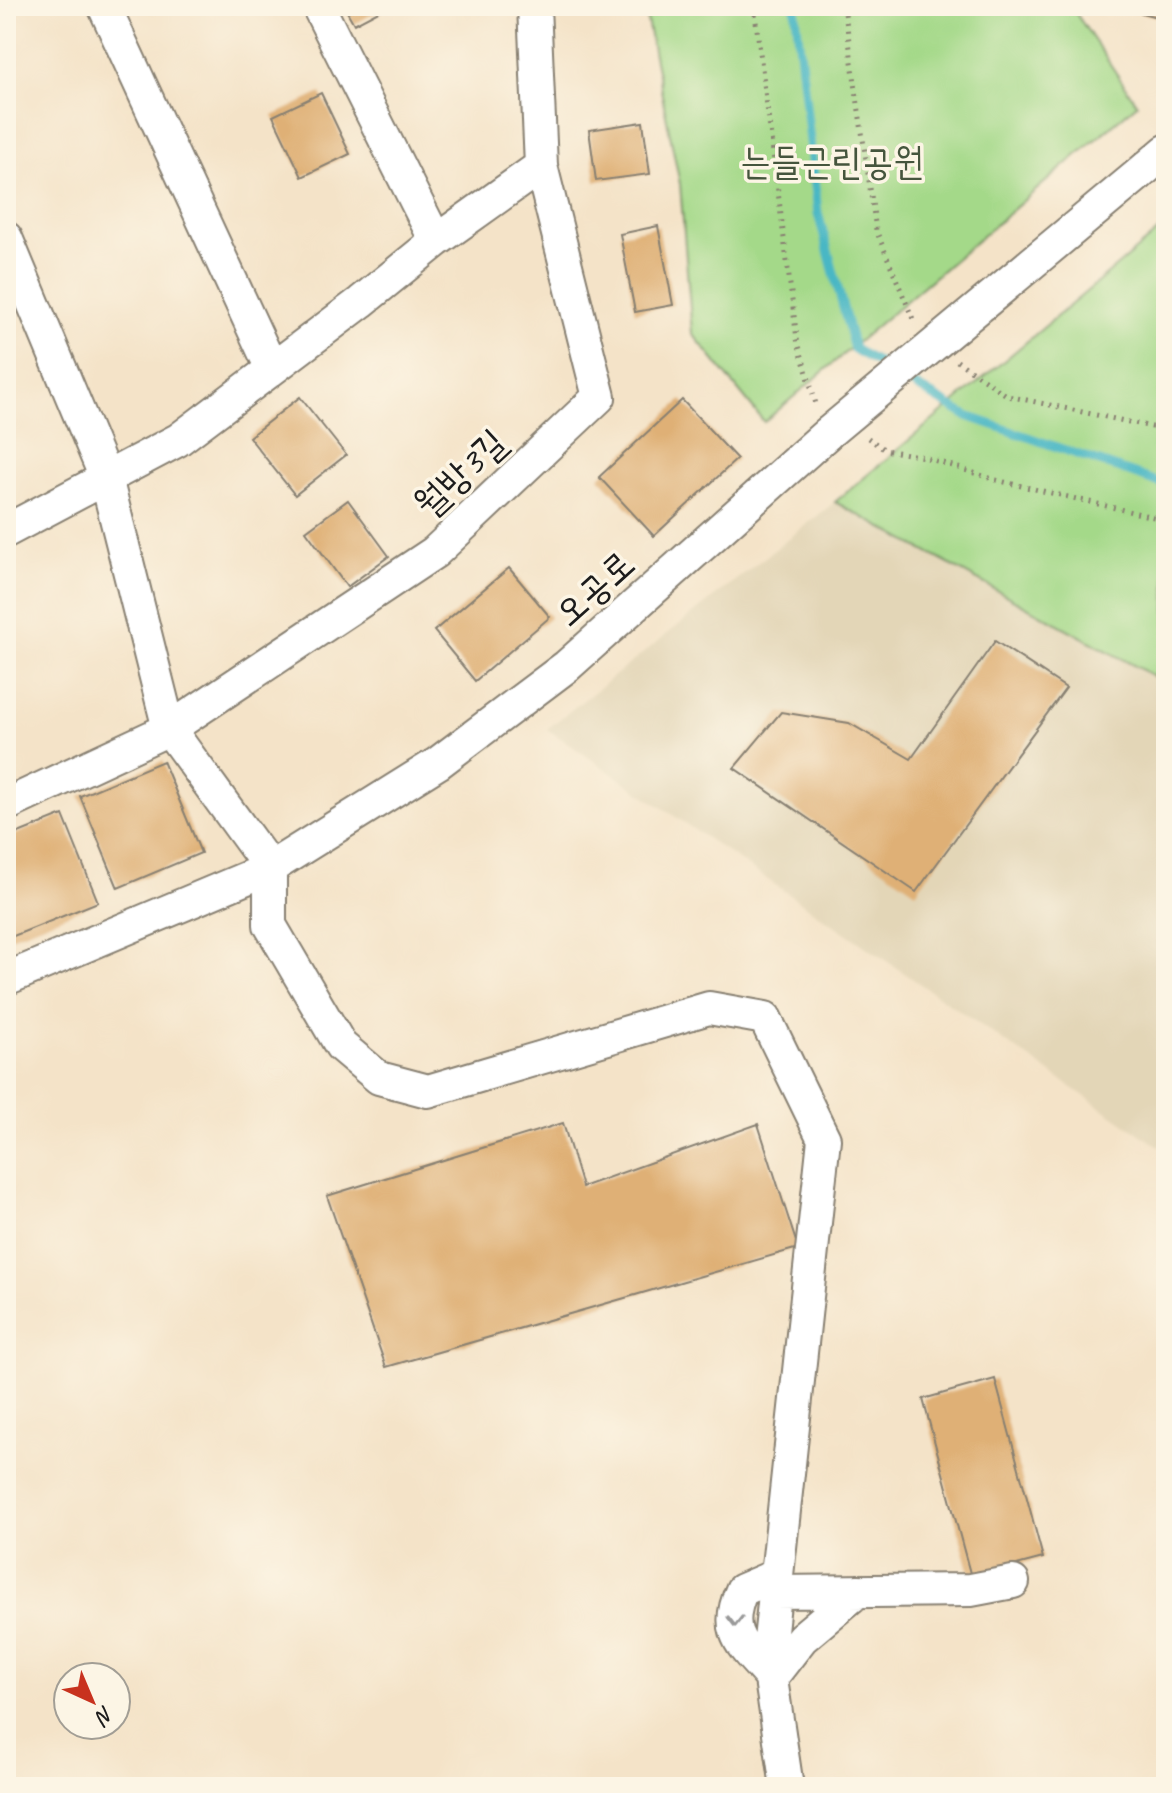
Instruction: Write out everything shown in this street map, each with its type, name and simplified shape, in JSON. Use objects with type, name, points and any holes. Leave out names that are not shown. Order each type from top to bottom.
[{"type":"street","points":[[104,6],[272,369]]},
{"type":"street","points":[[318,6],[436,241]]},
{"type":"street","name":"월방3길","points":[[6,805],[169,729],[435,552],[599,397],[541,166],[534,6]]},
{"type":"street","name":"오공로","points":[[6,979],[270,868],[438,763],[567,666],[828,422],[1166,151]]},
{"type":"street","points":[[6,531],[178,440],[361,302],[436,241],[541,166]]},
{"type":"street","points":[[6,238],[106,478],[169,729],[270,868],[270,925],[341,1046],[379,1078],[428,1091],[709,1008],[765,1018],[824,1139],[776,1583]]},
{"type":"street","points":[[787,1787],[771,1678],[735,1635],[733,1609],[742,1590],[776,1583],[858,1591],[971,1590],[1013,1582]]},
{"type":"street","points":[[771,1678],[802,1638],[858,1591]]},
{"type":"path","points":[[754,6],[797,339],[816,405],[828,422]]},
{"type":"path","points":[[844,6],[876,230],[921,336]]},
{"type":"path","points":[[946,353],[1008,396],[1166,430]]},
{"type":"path","points":[[862,435],[885,450],[924,457],[996,480],[1166,520]]},
{"type":"shaded area","points":[[835,502],[1166,683],[1166,1139],[1159,1147],[547,729]]},
{"type":"green space","name":"는들근린공원","points":[[644,6],[1071,6],[1137,104],[764,422],[692,333],[680,184]]},
{"type":"green space","points":[[1166,225],[1166,683],[835,502]]},
{"type":"building","points":[[344,6],[388,6],[354,24]]},
{"type":"building","points":[[1115,6],[1160,6],[1157,17]]},
{"type":"building","points":[[321,93],[350,154],[302,177],[273,116]]},
{"type":"building","points":[[643,122],[650,174],[596,181],[589,130]]},
{"type":"building","points":[[658,226],[673,305],[635,312],[620,234]]},
{"type":"building","points":[[300,397],[346,455],[295,495],[249,437]]},
{"type":"building","points":[[682,400],[737,459],[654,536],[599,477]]},
{"type":"building","points":[[348,500],[389,556],[347,587],[306,531]]},
{"type":"building","points":[[509,568],[550,617],[475,681],[434,631]]},
{"type":"building","points":[[995,641],[1066,688],[916,892],[734,768],[781,712],[849,723],[911,759]]},
{"type":"building","points":[[163,761],[201,853],[118,888],[80,796]]},
{"type":"building","points":[[63,815],[98,902],[6,939],[6,838]]},
{"type":"building","points":[[563,1123],[582,1187],[758,1124],[798,1248],[386,1367],[327,1196]]},
{"type":"building","points":[[995,1379],[1043,1558],[971,1577],[923,1399]]},
{"type":"waterway","points":[[795,6],[818,213],[854,349],[892,371]]},
{"type":"waterway","points":[[904,379],[967,416],[1166,485]]}]
